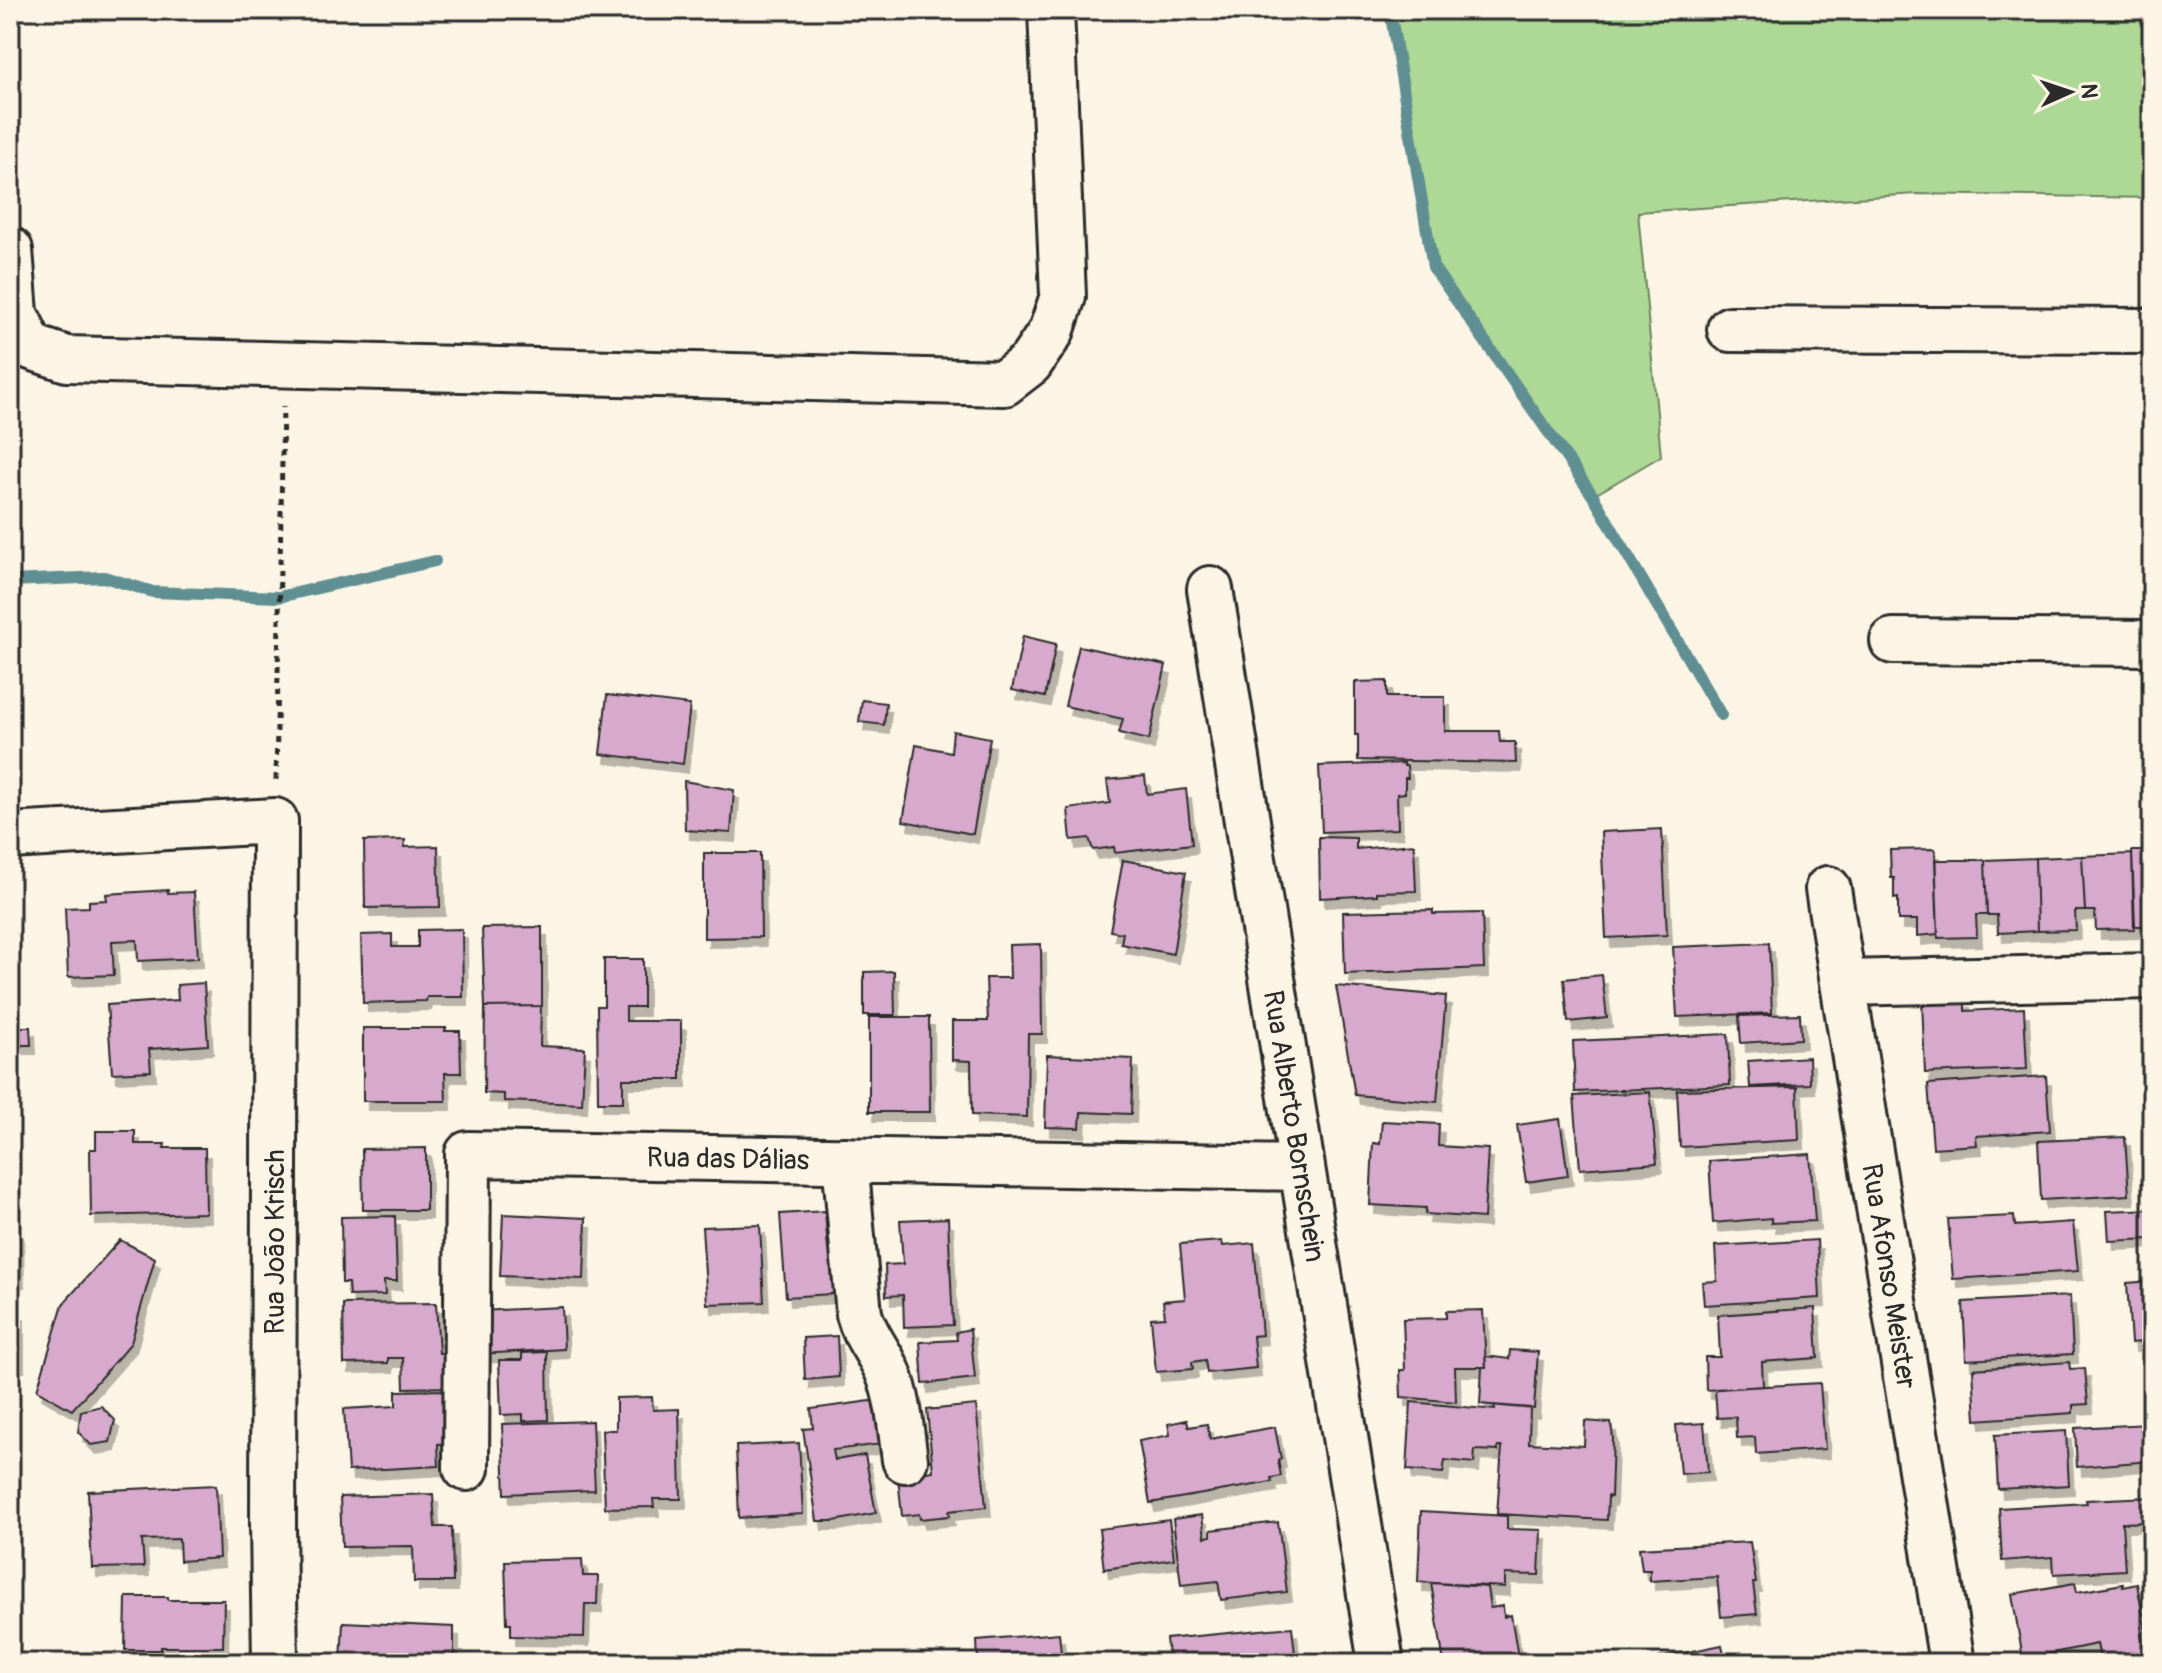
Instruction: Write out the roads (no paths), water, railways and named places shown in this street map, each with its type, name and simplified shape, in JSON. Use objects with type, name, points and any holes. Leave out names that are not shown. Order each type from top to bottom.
[{"type":"street","points":[[10,250],[15,314],[31,347],[67,359],[1004,383],[1030,363],[1051,332],[1063,296],[1051,10]]},
{"type":"street","points":[[1730,329],[2152,331]]},
{"type":"street","name":"Rua Alberto Bornschein","points":[[1210,589],[1381,1663]]},
{"type":"street","points":[[1893,641],[2152,643]]},
{"type":"street","name":"Rua João Krisch","points":[[10,836],[275,821],[275,1663]]},
{"type":"street","name":"Rua Afonso Meister","points":[[1828,889],[1952,1663]]},
{"type":"street","points":[[1843,983],[2152,976]]},
{"type":"street","name":"Rua das Dálias","points":[[466,1468],[468,1154],[1302,1168]]},
{"type":"street","points":[[845,1160],[859,1314],[864,1331],[889,1375],[905,1460]]},
{"type":"waterway","points":[[1390,10],[1433,267],[1593,496],[1721,715]]},
{"type":"waterway","points":[[10,581],[104,577],[153,592],[279,597],[435,561]]}]
